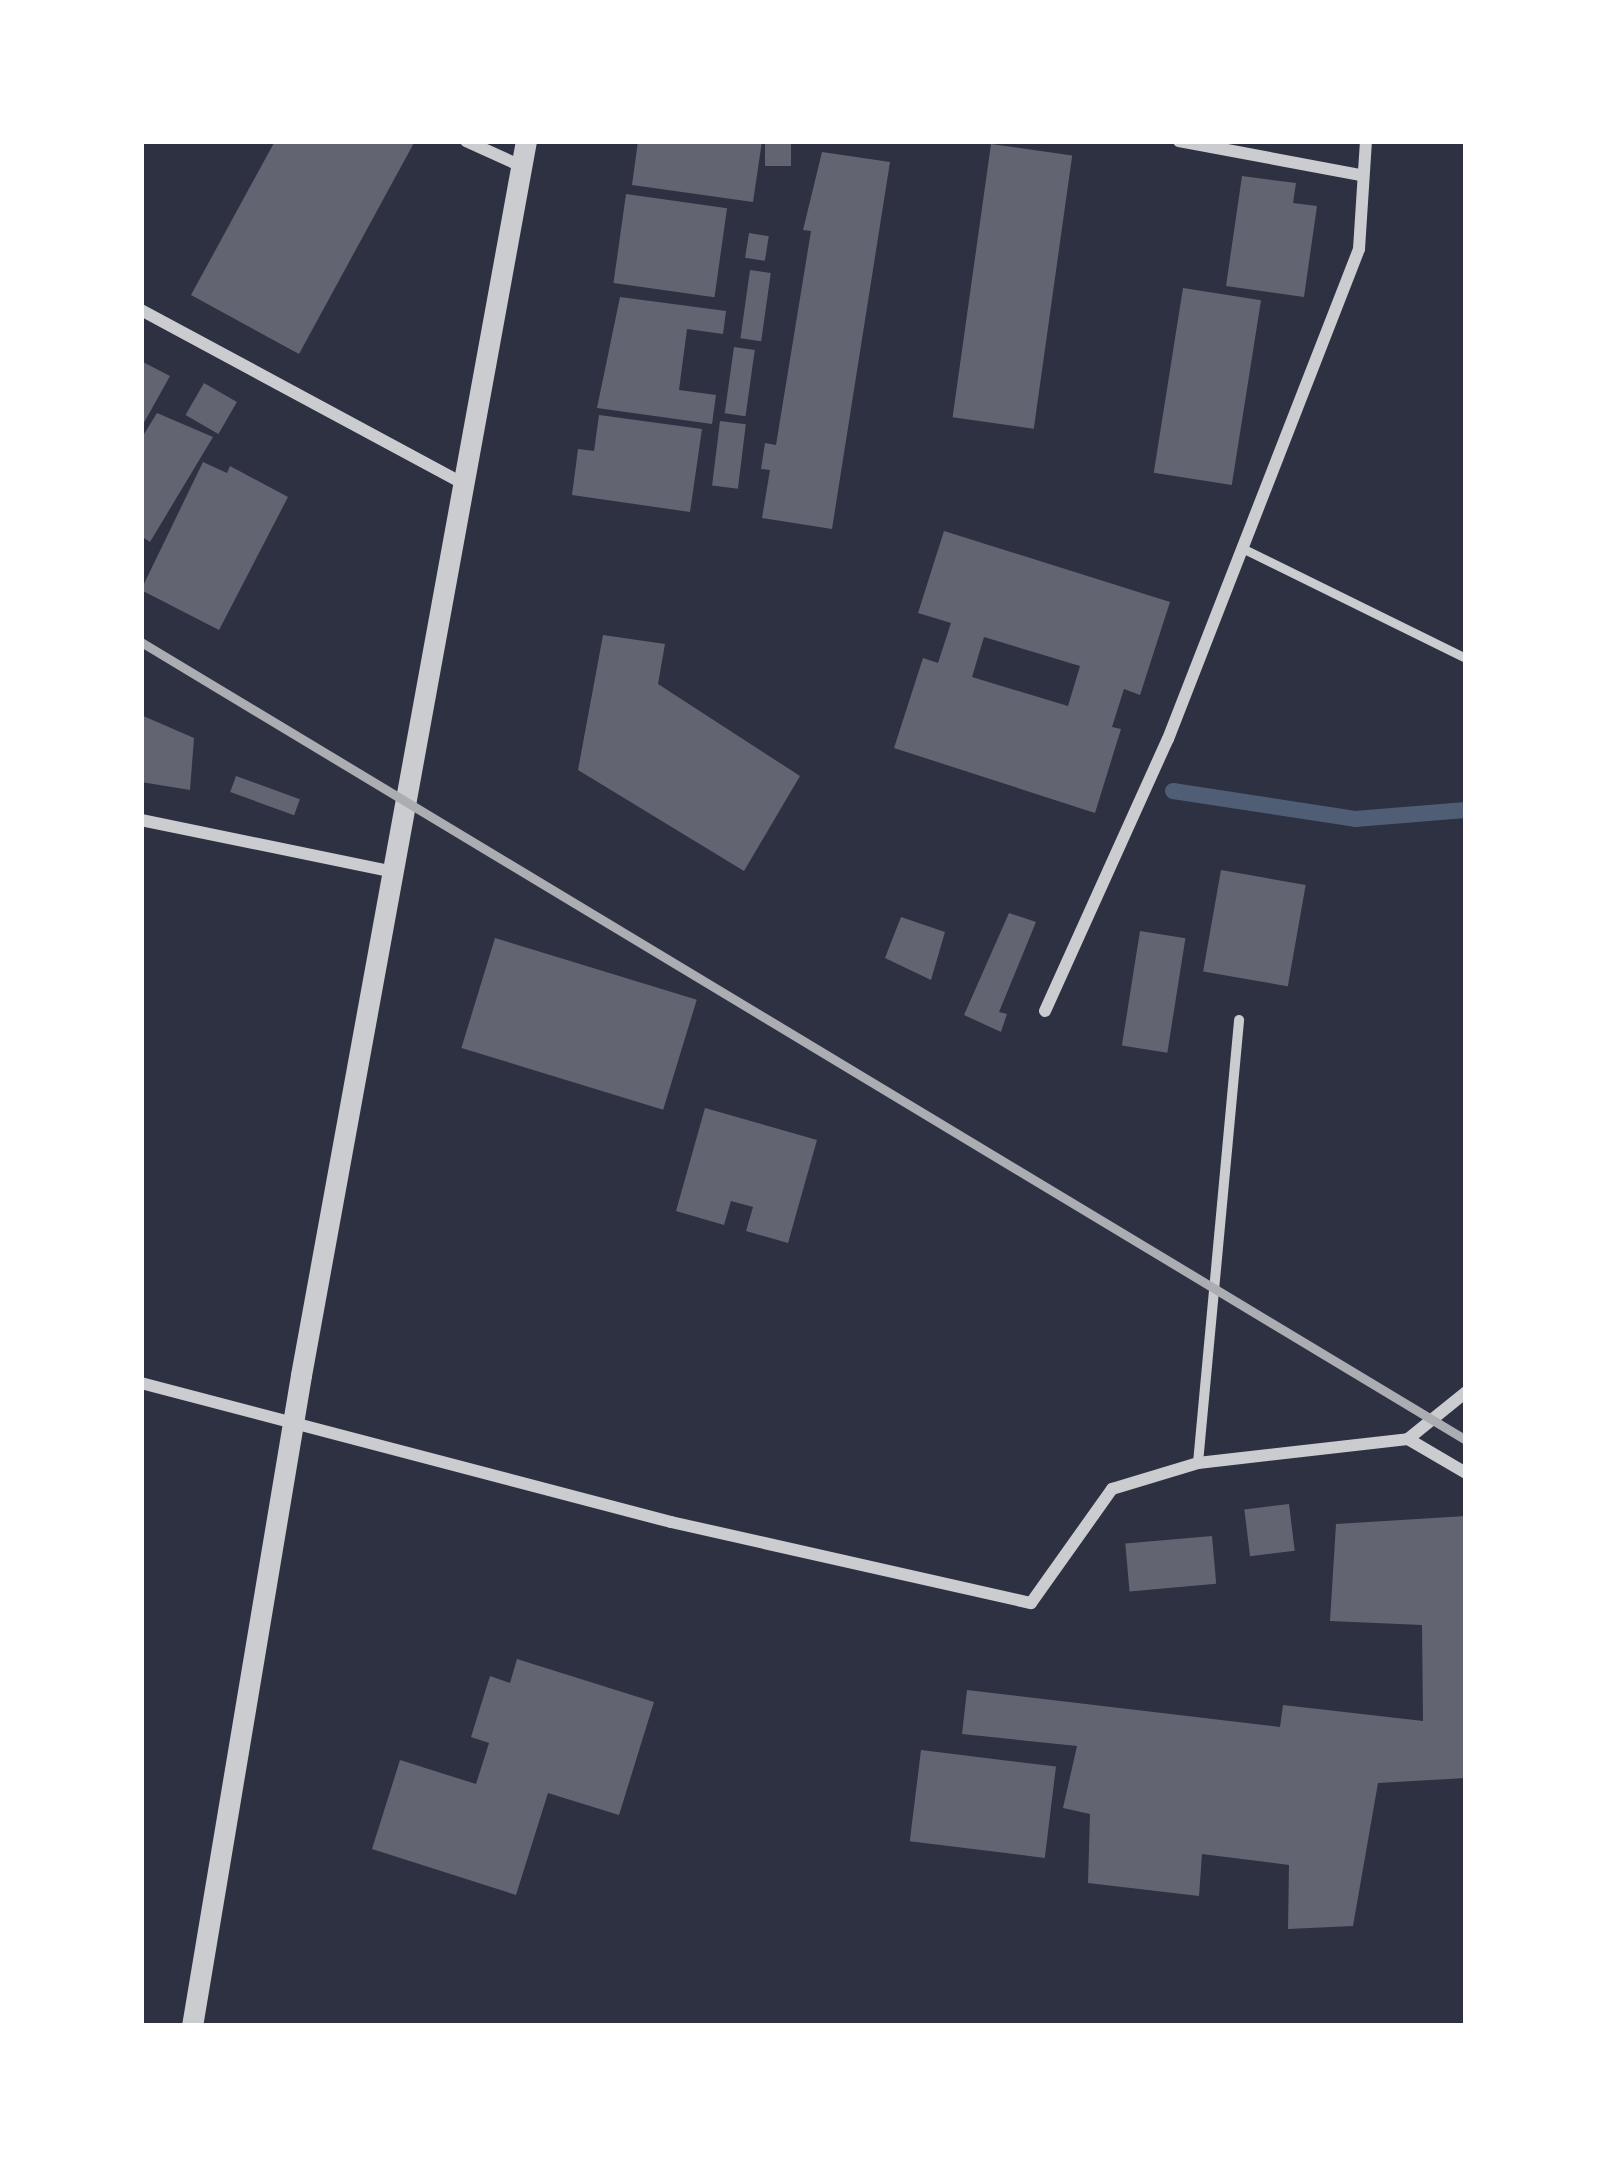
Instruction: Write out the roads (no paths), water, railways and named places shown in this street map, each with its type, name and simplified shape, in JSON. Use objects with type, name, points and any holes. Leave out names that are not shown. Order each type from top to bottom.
[{"type":"street","points":[[466,141],[521,166]]},
{"type":"street","points":[[192,2026],[293,1423],[526,141]]},
{"type":"street","points":[[1179,141],[1361,175]]},
{"type":"street","points":[[1045,1011],[1244,549],[1359,249],[1366,141]]},
{"type":"street","points":[[141,310],[466,485]]},
{"type":"street","points":[[141,820],[395,872]]},
{"type":"street","points":[[1198,1463],[1239,1020]]},
{"type":"street","points":[[141,1383],[671,1522],[1030,1603],[1112,1489],[1198,1463],[1408,1439],[1466,1392]]},
{"type":"street","points":[[1408,1439],[1466,1473]]},
{"type":"lane","points":[[1244,549],[1466,658]]},
{"type":"waterway","points":[[1173,791],[1355,819],[1466,810]]},
{"type":"railway","points":[[141,642],[1466,1440]]}]
